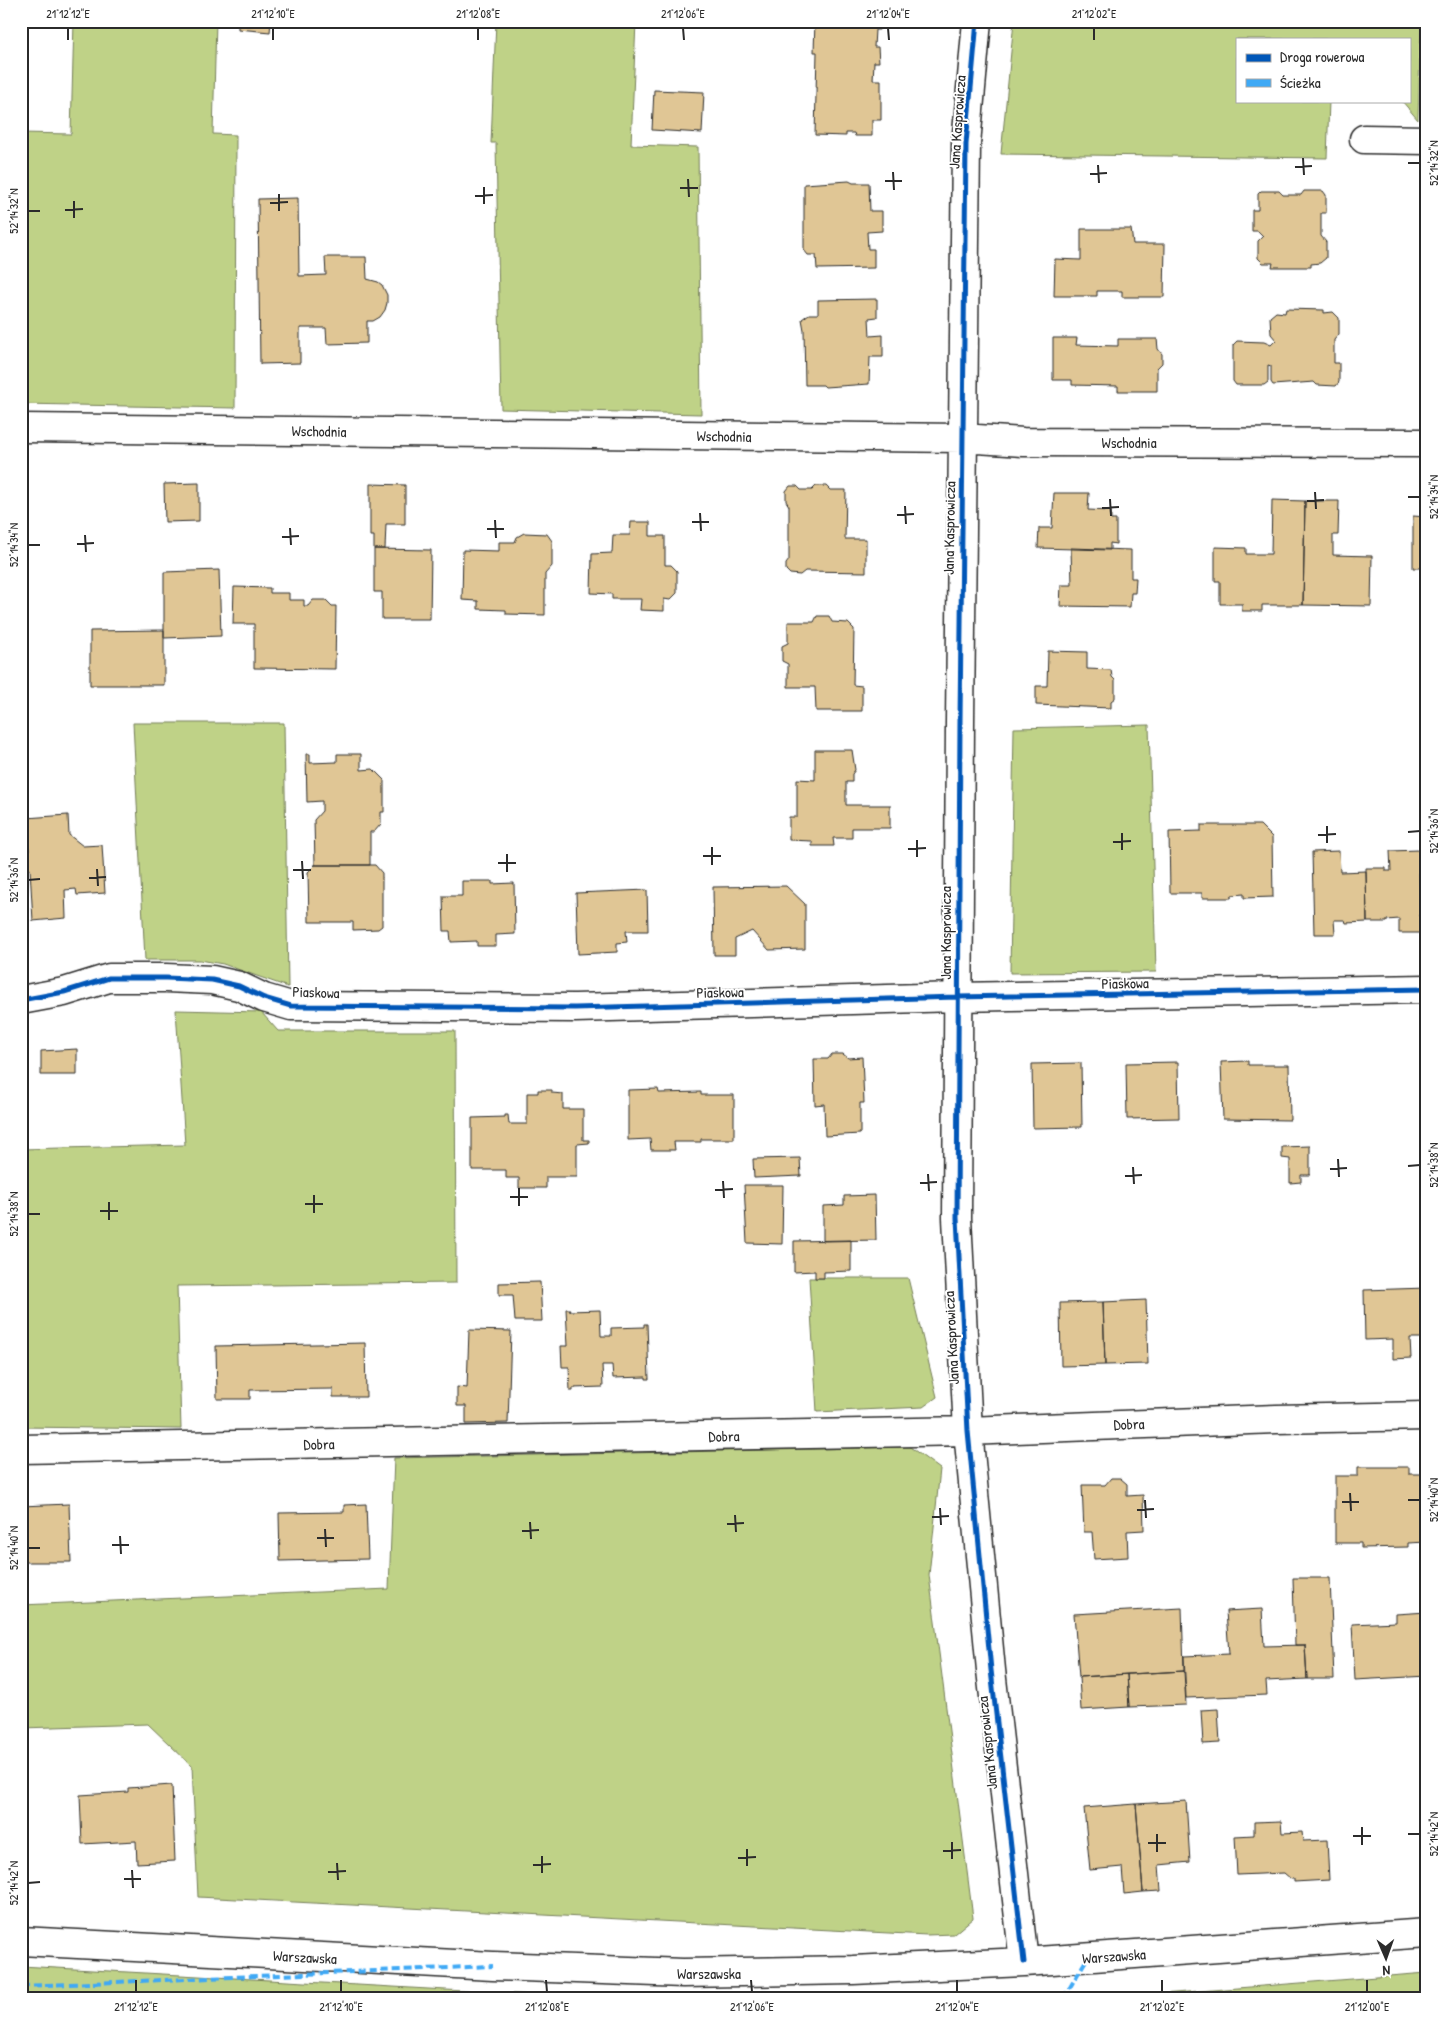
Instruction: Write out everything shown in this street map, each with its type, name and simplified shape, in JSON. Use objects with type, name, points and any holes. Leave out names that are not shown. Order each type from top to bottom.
[{"type":"street","name":"Jana Kasprowicza","points":[[977,21],[966,144],[957,998],[957,1218],[968,1431],[990,1661],[1024,1962]]},
{"type":"street","points":[[1364,138],[1427,140]]},
{"type":"street","name":"Wschodnia","points":[[21,428],[962,438],[1023,442],[1427,443]]},
{"type":"street","name":"Piaskowa","points":[[21,1000],[64,992],[109,978],[212,980],[239,986],[264,998],[291,1006],[575,1008],[957,998],[1427,990]]},
{"type":"street","name":"Dobra","points":[[21,1449],[968,1431],[1276,1419],[1427,1416]]},
{"type":"street","name":"Warszawska","points":[[21,1941],[98,1947],[483,1966],[683,1973],[853,1970],[1024,1962],[1427,1933]]},
{"type":"green space","points":[[74,21],[216,21],[213,134],[236,135],[235,408],[21,404],[21,133],[71,134]]},
{"type":"green space","points":[[496,21],[636,21],[631,145],[698,147],[701,414],[501,409],[496,143],[491,143]]},
{"type":"green space","points":[[1014,21],[1421,21],[1418,120],[1403,102],[1410,102],[1410,38],[1236,38],[1236,102],[1329,102],[1327,158],[1001,154]]},
{"type":"green space","points":[[133,723],[284,723],[288,987],[223,964],[200,960],[145,960]]},
{"type":"green space","points":[[1149,725],[1156,972],[1010,973],[1014,728]]},
{"type":"green space","points":[[176,1010],[261,1012],[278,1031],[455,1031],[456,1283],[177,1286],[181,1429],[21,1427],[21,1149],[185,1145]]},
{"type":"green space","points":[[809,1278],[908,1278],[937,1397],[923,1407],[817,1412]]},
{"type":"green space","points":[[910,1447],[940,1469],[929,1575],[973,1918],[954,1934],[927,1935],[198,1897],[192,1766],[148,1724],[21,1728],[21,1605],[389,1589],[394,1458]]},
{"type":"green space","points":[[21,1966],[570,1997],[629,1999],[21,1999]]},
{"type":"green space","points":[[1427,1973],[1427,1999],[1098,1999]]},
{"type":"building","points":[[238,21],[271,21],[270,32],[238,29]]},
{"type":"building","points":[[815,21],[886,21],[879,30],[875,30],[874,47],[878,47],[879,62],[874,62],[873,80],[881,80],[881,120],[872,120],[872,136],[855,136],[854,133],[846,133],[846,136],[815,135],[817,52],[814,52]]},
{"type":"building","points":[[654,90],[704,92],[702,133],[652,130]]},
{"type":"building","points":[[849,181],[853,183],[869,183],[870,211],[882,211],[882,231],[867,232],[868,249],[874,249],[874,268],[817,269],[816,255],[808,255],[804,250],[804,184]]},
{"type":"building","points":[[1261,191],[1279,191],[1283,195],[1301,195],[1304,191],[1323,191],[1326,195],[1326,213],[1321,213],[1321,236],[1326,242],[1326,258],[1320,263],[1311,264],[1311,267],[1272,267],[1273,263],[1263,263],[1258,258],[1258,241],[1263,236],[1258,231],[1252,231],[1252,210],[1258,210],[1258,194]]},
{"type":"building","points":[[298,198],[299,276],[326,275],[325,257],[366,257],[367,279],[382,285],[387,295],[387,303],[380,317],[373,321],[367,321],[367,343],[327,344],[326,328],[300,328],[300,363],[260,364],[258,199]]},
{"type":"building","points":[[1081,229],[1131,229],[1133,244],[1165,244],[1164,297],[1122,297],[1122,291],[1097,291],[1097,296],[1054,296],[1055,259],[1081,260]]},
{"type":"building","points":[[877,299],[877,317],[869,318],[870,336],[883,335],[883,357],[870,357],[869,384],[825,387],[823,385],[805,385],[802,319],[809,314],[818,314],[818,300]]},
{"type":"building","points":[[1286,309],[1324,310],[1324,313],[1333,312],[1339,318],[1339,334],[1334,340],[1334,363],[1339,363],[1339,382],[1336,386],[1317,385],[1314,382],[1273,385],[1271,382],[1271,366],[1268,365],[1268,382],[1264,385],[1236,385],[1233,381],[1233,345],[1237,341],[1264,342],[1271,345],[1276,340],[1271,334],[1270,317],[1276,312],[1285,313]]},
{"type":"building","points":[[1053,338],[1077,338],[1076,345],[1118,346],[1118,339],[1157,339],[1158,349],[1162,354],[1162,363],[1157,368],[1157,391],[1118,391],[1118,386],[1072,385],[1072,380],[1053,380]]},
{"type":"building","points":[[199,483],[199,521],[165,522],[164,484]]},
{"type":"building","points":[[370,484],[405,485],[405,524],[386,524],[385,549],[374,549],[374,536],[370,536]]},
{"type":"building","points":[[790,486],[797,486],[801,490],[812,490],[816,486],[826,486],[830,490],[846,490],[845,539],[866,539],[866,572],[805,571],[800,575],[790,574],[786,570],[786,564],[789,560],[789,506],[786,501],[786,491]]},
{"type":"building","points":[[1054,493],[1089,493],[1088,510],[1111,511],[1111,520],[1116,520],[1116,544],[1110,543],[1110,550],[1038,548],[1039,528],[1052,528]]},
{"type":"building","points":[[1272,500],[1305,501],[1303,605],[1262,605],[1262,611],[1242,611],[1242,604],[1220,604],[1220,581],[1215,581],[1215,547],[1246,548],[1246,554],[1271,554]]},
{"type":"building","points":[[1305,501],[1339,501],[1338,535],[1333,535],[1333,555],[1372,556],[1371,606],[1303,605]]},
{"type":"building","points":[[1413,516],[1427,517],[1427,568],[1413,568]]},
{"type":"building","points":[[631,522],[650,522],[650,536],[665,536],[665,565],[671,565],[677,571],[677,593],[670,600],[664,599],[664,611],[640,610],[641,599],[612,599],[612,594],[591,593],[592,554],[612,553],[613,535],[630,535]]},
{"type":"building","points":[[524,533],[547,534],[552,541],[552,566],[545,574],[545,615],[506,614],[506,610],[478,609],[478,601],[462,600],[463,550],[499,551],[499,542],[515,542],[517,537]]},
{"type":"building","points":[[1071,548],[1131,550],[1131,578],[1136,578],[1135,593],[1131,593],[1130,607],[1060,606],[1061,585],[1072,585]]},
{"type":"building","points":[[374,549],[431,550],[430,619],[382,619],[382,592],[374,592]]},
{"type":"building","points":[[219,570],[221,636],[164,638],[164,572]]},
{"type":"building","points":[[234,587],[270,588],[270,593],[289,593],[289,600],[304,600],[304,606],[308,606],[313,600],[326,600],[332,606],[336,606],[335,669],[254,668],[254,624],[233,624]]},
{"type":"building","points":[[817,616],[829,616],[832,622],[848,623],[854,629],[853,685],[862,686],[862,711],[816,711],[815,687],[788,687],[788,664],[782,661],[782,646],[788,643],[788,622],[814,622]]},
{"type":"building","points":[[164,630],[164,685],[90,685],[90,631]]},
{"type":"building","points":[[1048,651],[1087,652],[1087,669],[1111,670],[1112,677],[1115,680],[1115,698],[1111,701],[1111,708],[1036,705],[1036,686],[1047,686]]},
{"type":"building","points":[[815,750],[852,750],[855,770],[852,774],[852,782],[846,782],[846,805],[890,805],[890,828],[852,828],[852,838],[833,838],[834,846],[812,846],[812,841],[789,840],[789,817],[797,817],[797,779],[815,780]]},
{"type":"building","points":[[306,754],[310,754],[310,763],[337,762],[337,754],[361,754],[361,770],[373,769],[384,780],[384,812],[381,812],[381,824],[374,832],[370,832],[370,865],[315,865],[314,820],[322,811],[322,801],[307,802]]},
{"type":"building","points":[[68,815],[69,835],[83,846],[102,845],[105,893],[77,895],[76,889],[65,890],[66,918],[33,921],[30,869],[26,869],[25,851],[29,851],[26,818]]},
{"type":"building","points":[[1201,825],[1260,825],[1272,837],[1273,897],[1244,898],[1244,894],[1232,895],[1231,898],[1202,898],[1202,893],[1170,893],[1169,832],[1201,831]]},
{"type":"building","points":[[1419,850],[1420,933],[1399,933],[1399,919],[1387,920],[1387,922],[1367,922],[1366,868],[1386,868],[1386,871],[1391,871],[1390,851]]},
{"type":"building","points":[[1339,851],[1340,872],[1366,871],[1367,922],[1346,923],[1345,920],[1334,920],[1335,934],[1314,934],[1312,852]]},
{"type":"building","points":[[315,865],[375,865],[382,873],[382,926],[378,929],[353,930],[353,922],[309,922],[308,872]]},
{"type":"building","points":[[462,881],[492,881],[492,884],[514,883],[515,934],[496,935],[496,946],[477,946],[477,941],[451,942],[450,931],[444,931],[443,896],[462,896]]},
{"type":"building","points":[[786,886],[805,904],[805,949],[769,950],[752,931],[735,939],[735,955],[714,955],[713,887]]},
{"type":"building","points":[[647,890],[648,931],[626,931],[627,942],[617,943],[617,952],[578,954],[576,893]]},
{"type":"building","points":[[77,1049],[77,1075],[41,1075],[41,1051]]},
{"type":"building","points":[[832,1054],[843,1054],[848,1058],[862,1057],[864,1103],[860,1103],[860,1134],[825,1136],[824,1104],[815,1105],[814,1059],[828,1059]]},
{"type":"building","points":[[1248,1061],[1248,1065],[1289,1065],[1290,1120],[1223,1119],[1221,1062]]},
{"type":"building","points":[[1178,1062],[1179,1118],[1127,1119],[1126,1063]]},
{"type":"building","points":[[1081,1063],[1082,1127],[1033,1128],[1032,1064]]},
{"type":"building","points":[[658,1089],[659,1093],[701,1092],[701,1095],[734,1095],[734,1139],[701,1139],[701,1142],[674,1142],[675,1150],[651,1150],[650,1139],[628,1140],[628,1090]]},
{"type":"building","points":[[538,1090],[552,1090],[552,1093],[563,1094],[563,1109],[583,1109],[583,1140],[589,1140],[589,1143],[577,1144],[577,1177],[546,1177],[546,1188],[519,1188],[519,1178],[506,1178],[506,1170],[472,1170],[472,1118],[505,1117],[505,1115],[508,1115],[509,1124],[527,1124],[527,1093],[538,1093]]},
{"type":"building","points":[[1310,1146],[1310,1175],[1301,1175],[1301,1182],[1290,1183],[1290,1159],[1282,1158],[1282,1147]]},
{"type":"building","points":[[800,1158],[801,1176],[754,1178],[753,1159]]},
{"type":"building","points":[[744,1185],[783,1185],[782,1244],[747,1243]]},
{"type":"building","points":[[875,1195],[876,1240],[823,1241],[823,1206],[844,1205],[844,1196]]},
{"type":"building","points":[[851,1240],[851,1271],[824,1272],[824,1278],[815,1278],[815,1271],[794,1272],[794,1241]]},
{"type":"building","points":[[540,1282],[542,1321],[515,1321],[513,1295],[499,1295],[499,1283]]},
{"type":"building","points":[[1427,1288],[1427,1338],[1410,1338],[1411,1358],[1393,1359],[1393,1339],[1365,1340],[1364,1290]]},
{"type":"building","points":[[1146,1300],[1148,1364],[1105,1365],[1103,1302]]},
{"type":"building","points":[[1103,1302],[1105,1365],[1061,1366],[1060,1303]]},
{"type":"building","points":[[566,1309],[570,1309],[569,1311],[600,1310],[601,1336],[611,1336],[611,1328],[644,1327],[644,1324],[647,1324],[649,1379],[646,1379],[646,1377],[613,1378],[612,1365],[602,1365],[603,1387],[573,1388],[573,1391],[570,1391],[569,1367],[562,1367],[561,1346],[568,1346]]},
{"type":"building","points":[[469,1330],[511,1331],[508,1423],[466,1424],[466,1406],[457,1406],[457,1387],[467,1388]]},
{"type":"building","points":[[365,1343],[366,1397],[333,1397],[333,1389],[250,1390],[250,1399],[217,1399],[216,1346]]},
{"type":"building","points":[[1358,1467],[1409,1467],[1409,1474],[1427,1474],[1427,1542],[1408,1543],[1408,1547],[1361,1548],[1361,1543],[1335,1543],[1335,1476],[1358,1476]]},
{"type":"building","points":[[1111,1478],[1120,1478],[1127,1484],[1127,1496],[1143,1495],[1144,1530],[1127,1531],[1128,1557],[1094,1559],[1092,1532],[1084,1532],[1082,1485],[1105,1485]]},
{"type":"building","points":[[69,1504],[71,1562],[21,1562],[21,1506]]},
{"type":"building","points":[[366,1504],[368,1559],[280,1561],[279,1513],[344,1512],[344,1505]]},
{"type":"building","points":[[1293,1578],[1330,1578],[1334,1679],[1307,1679],[1305,1645],[1295,1645]]},
{"type":"building","points":[[1182,1608],[1184,1671],[1079,1677],[1074,1614]]},
{"type":"building","points":[[1262,1609],[1264,1646],[1305,1645],[1307,1679],[1266,1681],[1267,1695],[1186,1698],[1184,1656],[1229,1654],[1226,1611]]},
{"type":"building","points":[[1427,1612],[1427,1676],[1355,1680],[1352,1624],[1396,1622],[1396,1614]]},
{"type":"building","points":[[1184,1671],[1186,1705],[1129,1707],[1127,1674]]},
{"type":"building","points":[[1127,1674],[1129,1707],[1081,1710],[1079,1677]]},
{"type":"building","points":[[1218,1709],[1220,1743],[1203,1744],[1201,1710]]},
{"type":"building","points":[[172,1785],[175,1861],[137,1863],[136,1841],[82,1844],[80,1795],[128,1792],[128,1788]]},
{"type":"building","points":[[1186,1801],[1190,1862],[1159,1865],[1161,1891],[1143,1892],[1136,1804]]},
{"type":"building","points":[[1136,1804],[1143,1892],[1124,1894],[1122,1867],[1090,1870],[1084,1808]]},
{"type":"building","points":[[1281,1821],[1282,1833],[1302,1832],[1303,1841],[1327,1840],[1329,1880],[1294,1882],[1294,1879],[1291,1879],[1284,1873],[1237,1875],[1235,1836],[1254,1835],[1254,1822]]},
{"type":"marked path","points":[[1063,1999],[1088,1957]]},
{"type":"marked path","points":[[21,1986],[493,1966]]},
{"type":"cycle path","points":[[977,21],[966,144],[957,1218],[968,1431],[991,1670],[1024,1962]]},
{"type":"cycle path","points":[[21,1000],[64,992],[109,978],[212,980],[239,986],[264,998],[291,1006],[575,1008],[957,997],[1427,989]]}]
